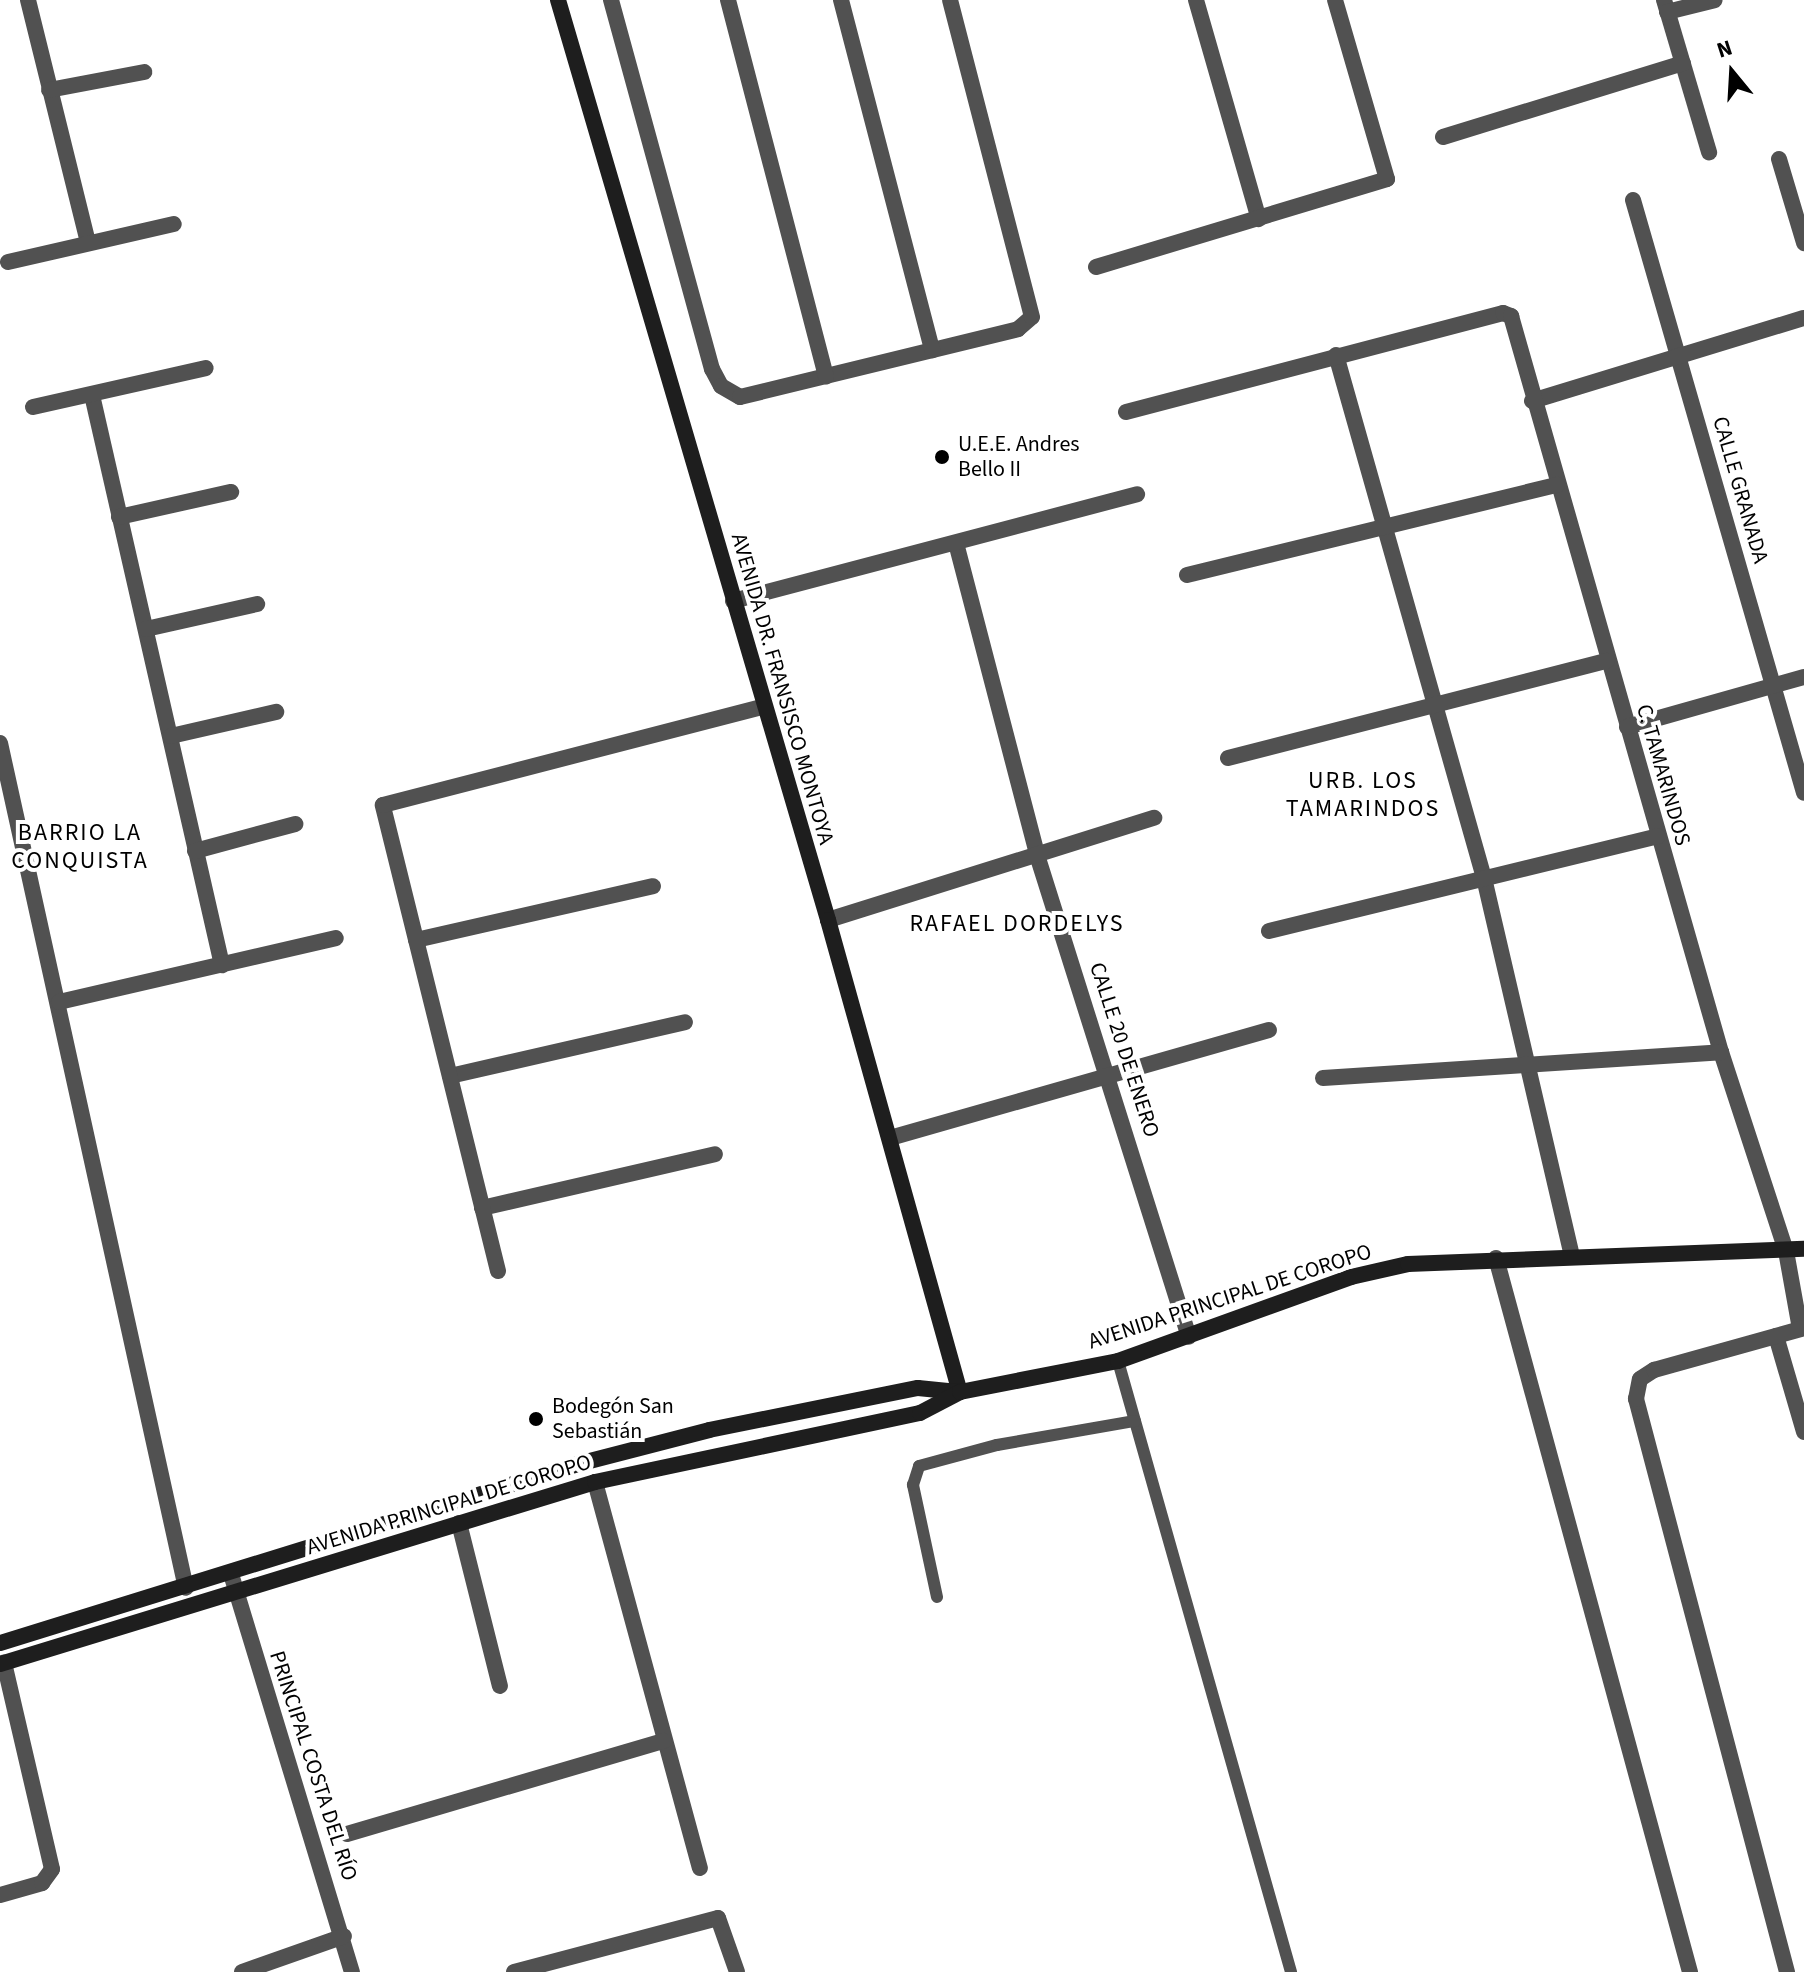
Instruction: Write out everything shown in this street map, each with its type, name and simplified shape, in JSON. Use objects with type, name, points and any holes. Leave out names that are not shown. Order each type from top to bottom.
[{"type":"main road","name":"AVENIDA DR. FRANSISCO MONTOYA","points":[[558,0],[828,920],[960,1392]]},
{"type":"main road","name":"AVENIDA PRINCIPAL DE COROPO","points":[[0,1643],[186,1588],[578,1464],[709,1430],[918,1388],[960,1392],[1118,1361],[1351,1277],[1408,1264],[1496,1258],[1804,1249]]},
{"type":"main road","name":"AVENIDA PRINCIPAL DE COROPO","points":[[2,1664],[595,1482],[920,1413],[960,1392]]},
{"type":"street","points":[[28,0],[88,243]]},
{"type":"street","points":[[611,0],[716,380],[740,397],[1018,329],[1033,311],[950,0]]},
{"type":"street","points":[[728,0],[826,376]]},
{"type":"street","points":[[841,0],[932,350]]},
{"type":"street","points":[[1196,0],[1259,219]]},
{"type":"street","points":[[1096,267],[1387,179],[1335,0]]},
{"type":"street","points":[[1709,152],[1666,6],[1715,0]]},
{"type":"street","points":[[1443,137],[1683,63]]},
{"type":"street","points":[[49,90],[144,72]]},
{"type":"street","points":[[1779,159],[1804,243]]},
{"type":"street","name":"CALLE GRANADA","points":[[1633,200],[1804,793]]},
{"type":"street","points":[[8,262],[174,224]]},
{"type":"street","name":"C. TAMARINDOS","points":[[1336,355],[1503,313],[1511,316],[1532,401],[1721,1052],[1786,1251],[1802,1329]]},
{"type":"street","points":[[1532,401],[1804,318]]},
{"type":"street","points":[[1126,412],[1336,355],[1484,878],[1530,1062],[1572,1257]]},
{"type":"street","points":[[33,407],[206,368]]},
{"type":"street","points":[[92,395],[222,965]]},
{"type":"street","points":[[1187,575],[1557,485]]},
{"type":"street","points":[[119,517],[231,492]]},
{"type":"street","points":[[733,601],[1137,494]]},
{"type":"street","name":"CALLE 20 DE ENERO","points":[[956,543],[1037,855],[1111,1078],[1189,1337]]},
{"type":"street","points":[[146,629],[257,604]]},
{"type":"street","points":[[1228,758],[1607,661]]},
{"type":"street","points":[[1627,727],[1804,677]]},
{"type":"street","points":[[498,1271],[383,805],[763,707]]},
{"type":"street","points":[[171,736],[276,712]]},
{"type":"street","points":[[0,743],[186,1588]]},
{"type":"street","points":[[828,920],[1154,818]]},
{"type":"street","points":[[195,851],[295,824]]},
{"type":"street","points":[[1269,931],[1658,836]]},
{"type":"street","points":[[416,940],[653,886]]},
{"type":"street","points":[[59,1002],[336,938]]},
{"type":"street","points":[[450,1076],[685,1022]]},
{"type":"street","points":[[890,1138],[1111,1078],[1269,1030]]},
{"type":"street","points":[[1323,1078],[1530,1062],[1721,1052]]},
{"type":"street","points":[[482,1208],[715,1154]]},
{"type":"street","points":[[1496,1258],[1690,1972]]},
{"type":"street","points":[[1787,1972],[1636,1399],[1640,1379],[1654,1370],[1802,1329]]},
{"type":"street","points":[[1776,1336],[1804,1432]]},
{"type":"street","points":[[595,1482],[700,1868]]},
{"type":"street","points":[[459,1523],[500,1686]]},
{"type":"street","name":"PRINCIPAL COSTA DEL RÍO","points":[[231,1574],[344,1936],[352,1972]]},
{"type":"street","points":[[0,1895],[42,1883],[52,1869],[2,1664]]},
{"type":"street","points":[[347,1834],[664,1741]]},
{"type":"street","points":[[514,1972],[718,1918],[737,1972]]},
{"type":"street","points":[[242,1972],[344,1936]]},
{"type":"lane","points":[[1118,1361],[1291,1972]]},
{"type":"lane","points":[[937,1597],[913,1485],[919,1466],[984,1448],[1135,1421]]},
{"type":"place","name":"U.E.E. Andres Bello II","points":[[942,457]]},
{"type":"place","name":"Bodegón San Sebastián","points":[[536,1419]]},
{"type":"district","name":"URB. LOS TAMARINDOS","points":[[1363,795]]},
{"type":"district","name":"BARRIO LA CONQUISTA","points":[[80,847]]},
{"type":"district","name":"RAFAEL DORDELYS","points":[[1017,924]]}]
